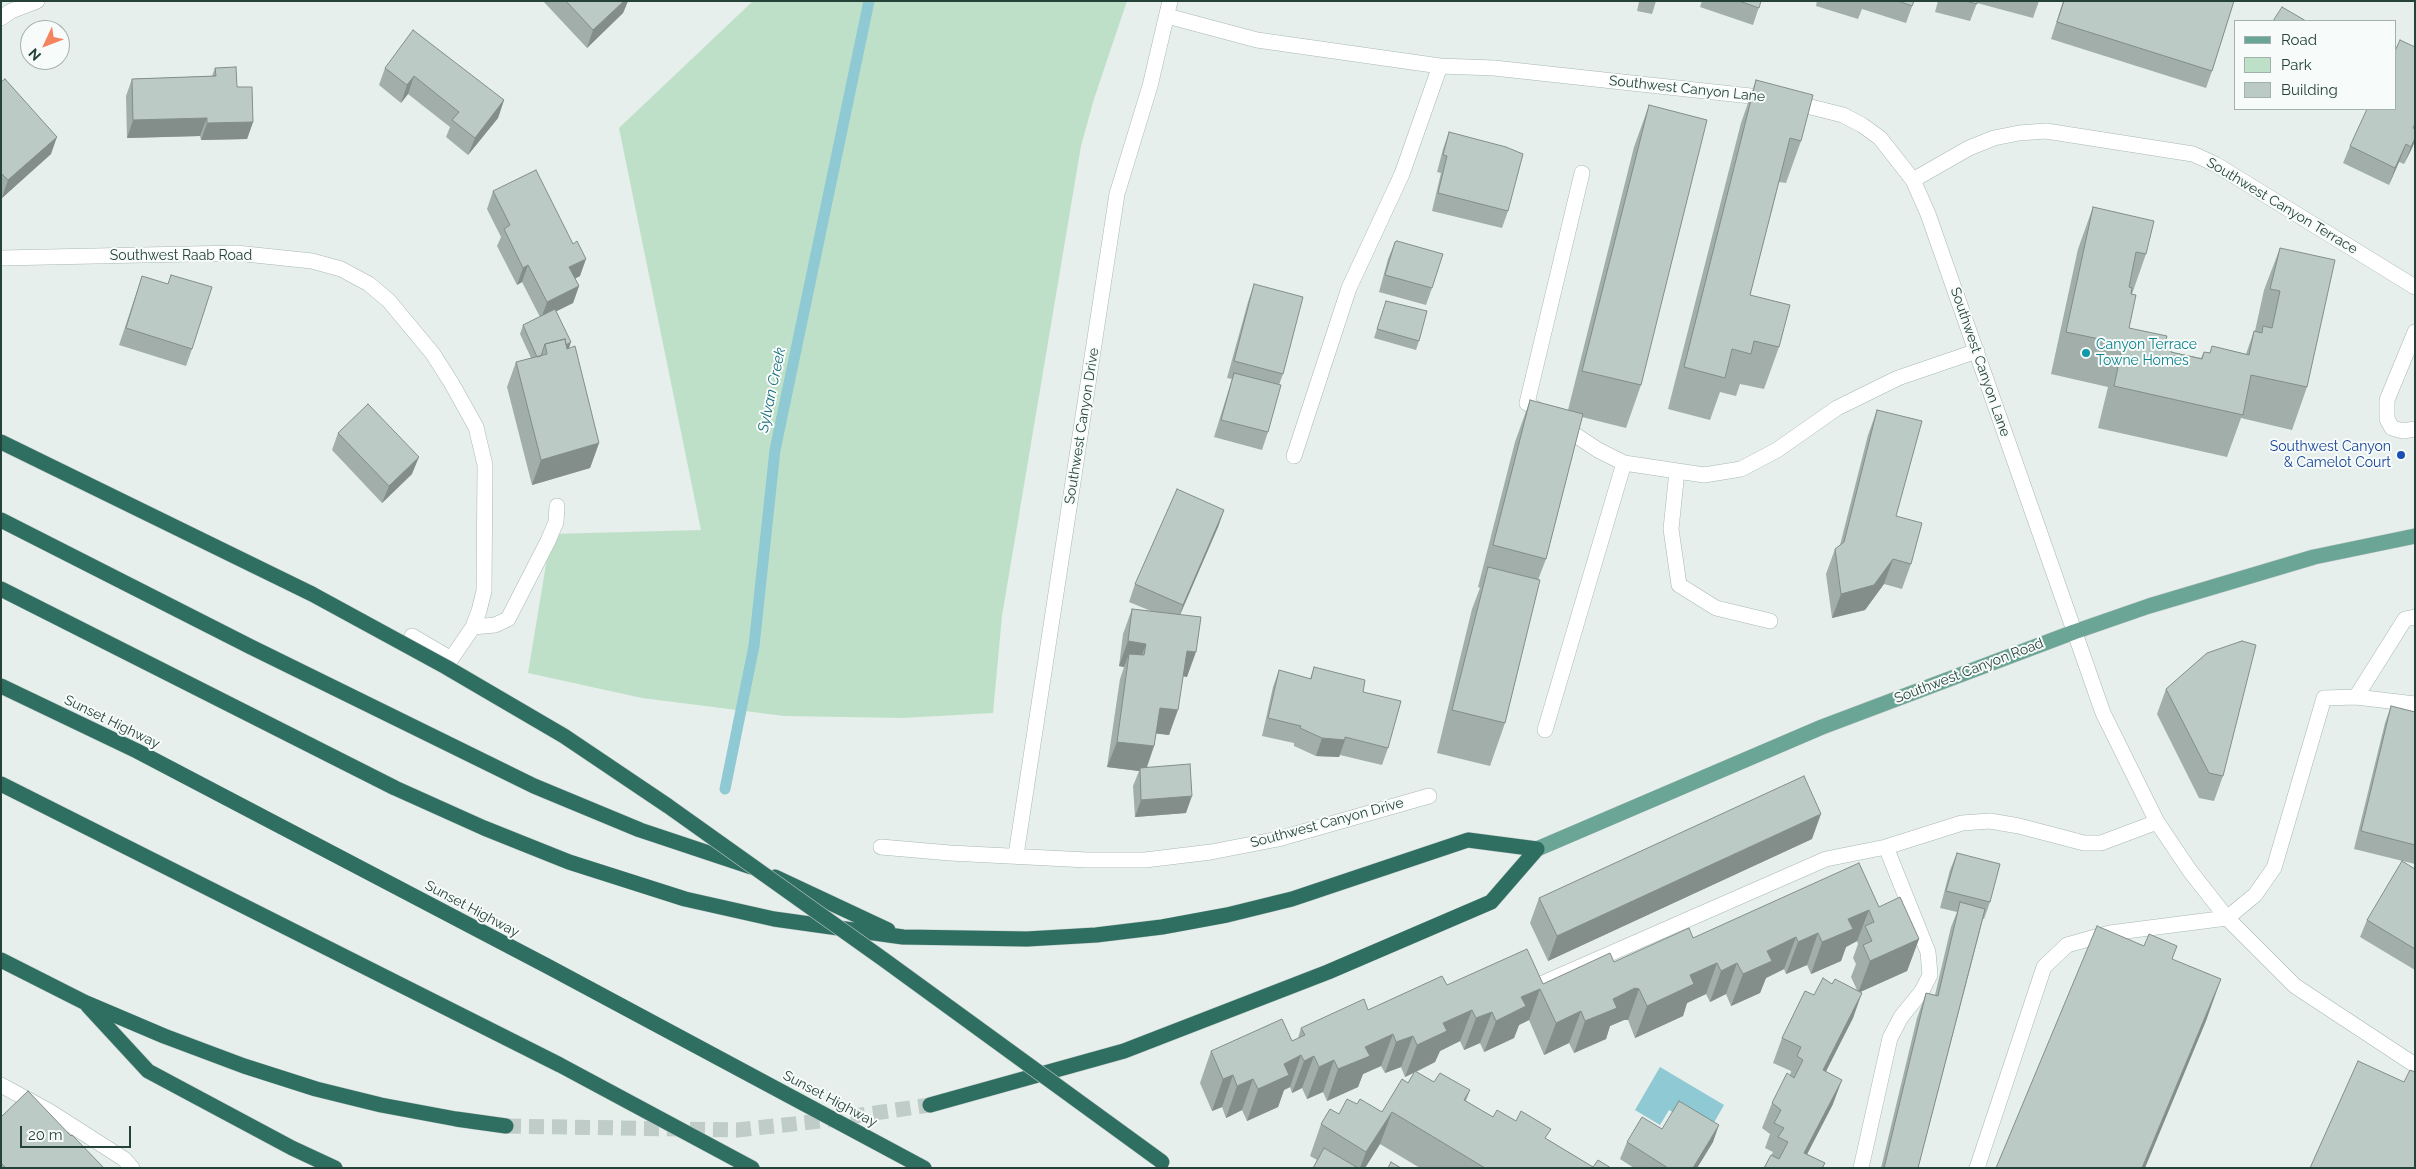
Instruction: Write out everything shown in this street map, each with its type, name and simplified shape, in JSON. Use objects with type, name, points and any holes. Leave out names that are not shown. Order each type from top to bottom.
[{"type":"highway","points":[[1,442],[312,594],[446,667],[564,736],[660,800],[891,964],[1166,1165]]},
{"type":"highway","points":[[1,520],[268,656],[534,786],[640,830],[759,870],[902,937]]},
{"type":"highway","points":[[1,589],[395,788],[484,828],[569,862],[685,899],[774,919],[902,937],[1026,939],[1096,935],[1162,927],[1226,916],[1292,899],[1468,840],[1537,849]]},
{"type":"highway","name":"Sunset Highway","points":[[1,686],[154,761],[549,967],[924,1168]]},
{"type":"highway","points":[[1,784],[560,1064],[752,1168]]},
{"type":"highway","points":[[930,1106],[1124,1051],[1328,972],[1491,902],[1537,849]]},
{"type":"highway","points":[[1,960],[84,1002],[164,1036],[244,1066],[316,1089],[380,1105],[506,1126]]},
{"type":"highway","points":[[84,1002],[148,1071],[292,1148],[335,1168]]},
{"type":"main road","name":"Southwest Canyon Road","points":[[1537,849],[1822,727],[2074,632],[2149,606],[2314,557],[2415,536]]},
{"type":"street","points":[[1,18],[11,11],[37,1]]},
{"type":"street","name":"Southwest Canyon Drive","points":[[1016,855],[1117,194],[1150,86],[1170,1]]},
{"type":"street","name":"Southwest Canyon Lane","points":[[1167,16],[1257,40],[1440,66],[1494,68],[1781,99],[1843,115],[1862,125],[1880,138],[1913,180],[1928,214],[2106,722],[2157,822],[2190,871],[2227,918],[2295,986],[2415,1065]]},
{"type":"street","points":[[1294,456],[1349,288],[1402,174],[1440,66]]},
{"type":"street","name":"Southwest Canyon Terrace","points":[[1913,180],[1969,148],[1994,138],[2020,133],[2046,131],[2193,154],[2215,164],[2415,287]]},
{"type":"street","points":[[1582,172],[1526,403],[1598,450],[1624,463],[1704,475],[1742,469],[1777,450],[1837,408],[1898,378],[1977,351]]},
{"type":"street","name":"Southwest Raab Road","points":[[1,258],[236,253],[312,261],[341,269],[369,284],[388,301],[433,354],[476,427],[485,465],[485,574],[484,591],[479,612],[472,627],[451,659],[412,636]]},
{"type":"street","points":[[2415,332],[2387,400],[2386,419],[2392,428],[2403,431],[2415,429]]},
{"type":"street","points":[[1546,730],[1624,463]]},
{"type":"street","points":[[1678,471],[1671,529],[1679,585],[1716,608],[1770,621]]},
{"type":"street","points":[[472,627],[495,625],[508,619],[548,541],[556,522],[557,506]]},
{"type":"street","points":[[2356,697],[2405,619],[2415,617]]},
{"type":"street","points":[[1977,1168],[2044,967],[2067,945],[2110,933],[2227,918],[2255,895],[2274,868],[2324,698],[2356,697],[2415,704]]},
{"type":"street","name":"Southwest Canyon Drive","points":[[881,847],[950,853],[1087,860],[1144,860],[1211,852],[1278,839],[1428,796]]},
{"type":"street","points":[[1527,990],[1826,859],[1886,847],[1962,823],[1990,821],[2018,826],[2084,843],[2101,843],[2157,822]]},
{"type":"street","points":[[1861,1168],[1890,1038],[1901,1017],[1922,991],[1930,975],[1928,952],[1886,847]]},
{"type":"street","points":[[1,1085],[49,1111],[124,1159],[132,1168]]},
{"type":"green space","points":[[753,1],[1127,1],[1094,99],[1081,146],[1002,616],[993,713],[902,718],[784,716],[642,698],[528,673],[551,534],[701,530],[619,128]]},
{"type":"water","points":[[1660,1067],[1724,1105],[1708,1133],[1669,1110],[1660,1125],[1635,1110]]},
{"type":"building","points":[[566,1],[624,1],[593,30]]},
{"type":"building","points":[[1739,1],[1761,1],[1759,8]]},
{"type":"building","points":[[1898,1],[1914,1],[1912,6]]},
{"type":"building","points":[[1966,1],[1977,1],[1977,4]]},
{"type":"building","points":[[2064,1],[2234,1],[2212,71],[2057,22]]},
{"type":"building","points":[[2282,7],[2304,20],[2274,20]]},
{"type":"building","points":[[413,30],[504,100],[475,138],[452,120],[459,112],[414,76],[407,85],[385,68]]},
{"type":"building","points":[[2400,40],[2415,47],[2415,124],[2413,128],[2415,129],[2415,138],[2411,147],[2406,144],[2395,168],[2350,146],[2367,110],[2396,110],[2396,49]]},
{"type":"building","points":[[236,67],[237,87],[252,87],[253,122],[207,123],[207,118],[133,120],[132,79],[216,76],[215,68]]},
{"type":"building","points":[[5,79],[57,137],[8,180],[1,173],[1,82]]},
{"type":"building","points":[[1756,80],[1813,95],[1801,141],[1790,138],[1750,295],[1790,305],[1779,347],[1754,341],[1751,354],[1732,349],[1725,378],[1684,367]]},
{"type":"building","points":[[1649,105],[1707,120],[1641,385],[1582,371]]},
{"type":"building","points":[[1449,132],[1506,147],[1523,154],[1508,211],[1438,193],[1447,156],[1443,155]]},
{"type":"building","points":[[536,170],[573,244],[577,241],[586,259],[569,267],[579,286],[547,302],[528,265],[523,268],[504,229],[510,225],[493,191]]},
{"type":"building","points":[[2093,207],[2154,221],[2146,254],[2136,252],[2129,287],[2132,288],[2131,294],[2136,295],[2129,328],[2167,336],[2165,343],[2172,345],[2171,352],[2202,359],[2204,352],[2210,353],[2212,346],[2249,355],[2254,331],[2262,333],[2263,326],[2272,328],[2280,291],[2270,289],[2280,248],[2335,260],[2307,387],[2251,375],[2243,415],[2114,386],[2123,344],[2066,332]]},
{"type":"building","points":[[1395,242],[1443,254],[1432,288],[1385,275]]},
{"type":"building","points":[[171,275],[212,287],[192,349],[126,328],[142,276],[168,284]]},
{"type":"building","points":[[1254,284],[1303,297],[1283,374],[1234,361]]},
{"type":"building","points":[[1386,301],[1427,311],[1419,341],[1377,329]]},
{"type":"building","points":[[555,309],[571,342],[566,345],[565,339],[545,344],[541,356],[537,357],[523,325]]},
{"type":"building","points":[[565,339],[567,349],[575,346],[599,443],[541,460],[516,362],[547,354],[545,344]]},
{"type":"building","points":[[1234,373],[1281,385],[1268,432],[1221,420]]},
{"type":"building","points":[[1530,400],[1583,414],[1546,559],[1493,545]]},
{"type":"building","points":[[368,404],[419,457],[389,486],[338,433]]},
{"type":"building","points":[[1877,410],[1922,421],[1896,516],[1922,523],[1911,564],[1893,559],[1874,585],[1841,594],[1835,549],[1844,542]]},
{"type":"building","points":[[1177,489],[1224,510],[1183,605],[1135,584]]},
{"type":"building","points":[[1488,567],[1540,580],[1505,723],[1452,710]]},
{"type":"building","points":[[1132,609],[1201,617],[1196,652],[1187,651],[1178,710],[1160,708],[1154,746],[1117,742],[1129,654],[1144,655],[1146,644],[1128,641]]},
{"type":"building","points":[[2242,641],[2256,645],[2223,776],[2209,773],[2166,689],[2207,653]]},
{"type":"building","points":[[1314,667],[1365,680],[1363,692],[1401,701],[1388,748],[1345,737],[1345,740],[1322,738],[1300,728],[1301,726],[1268,718],[1279,670],[1311,679]]},
{"type":"building","points":[[2391,706],[2415,712],[2415,845],[2361,831]]},
{"type":"building","points":[[1190,764],[1192,796],[1141,800],[1140,768]]},
{"type":"building","points":[[1804,776],[1821,814],[1557,936],[1539,898]]},
{"type":"building","points":[[1957,853],[2000,864],[1990,902],[1946,891]]},
{"type":"building","points":[[2402,861],[2415,869],[2415,949],[2367,920]]},
{"type":"building","points":[[1859,863],[1879,907],[1900,897],[1919,939],[1870,961],[1863,945],[1872,941],[1865,926],[1874,922],[1869,910],[1848,919],[1853,929],[1822,942],[1818,933],[1798,942],[1796,937],[1767,951],[1772,961],[1743,974],[1737,963],[1721,971],[1717,963],[1690,975],[1694,984],[1647,1006],[1639,989],[1635,988],[1613,999],[1617,1008],[1585,1021],[1581,1011],[1556,1023],[1540,989],[1521,997],[1526,1006],[1496,1021],[1492,1012],[1476,1018],[1472,1010],[1443,1023],[1447,1031],[1417,1045],[1413,1036],[1396,1042],[1393,1034],[1365,1047],[1370,1056],[1338,1069],[1334,1060],[1319,1067],[1314,1056],[1304,1061],[1301,1055],[1284,1064],[1289,1075],[1258,1089],[1253,1079],[1237,1086],[1233,1075],[1223,1079],[1211,1051],[1282,1019],[1292,1041],[1305,1035],[1301,1028],[1364,999],[1368,1010],[1442,976],[1447,985],[1527,949],[1543,984],[1610,953],[1614,962],[1689,928],[1693,938]]},
{"type":"building","points":[[1960,902],[1985,909],[1918,1168],[1884,1168],[1926,993],[1938,996]]},
{"type":"building","points":[[2097,926],[2144,946],[2149,934],[2177,946],[2172,959],[2221,979],[2142,1168],[1996,1168]]},
{"type":"building","points":[[1823,978],[1832,984],[1835,979],[1862,993],[1823,1070],[1842,1080],[1804,1153],[1825,1163],[1822,1168],[1764,1168],[1771,1155],[1779,1159],[1788,1142],[1778,1137],[1784,1128],[1774,1123],[1781,1110],[1772,1103],[1787,1073],[1794,1078],[1803,1060],[1797,1056],[1801,1047],[1782,1038],[1805,991],[1814,995]]},
{"type":"building","points":[[2358,1061],[2404,1082],[2410,1070],[2415,1072],[2415,1168],[2310,1168]]},
{"type":"building","points":[[1415,1071],[1434,1082],[1440,1073],[1470,1090],[1464,1100],[1493,1117],[1497,1110],[1516,1121],[1521,1111],[1551,1129],[1545,1138],[1593,1167],[1598,1160],[1611,1168],[1485,1168],[1392,1112],[1366,1152],[1321,1124],[1330,1109],[1339,1114],[1347,1099],[1357,1104],[1360,1099],[1382,1112],[1402,1079],[1408,1083]]},
{"type":"building","points":[[28,1091],[104,1168],[6,1168],[1,1163],[1,1117]]},
{"type":"building","points":[[1679,1101],[1719,1125],[1693,1168],[1668,1168],[1627,1142],[1642,1117],[1662,1129]]},
{"type":"building","points":[[1324,1148],[1358,1168],[1313,1168]]},
{"type":"building","points":[[1391,1162],[1401,1168],[1388,1168]]},
{"type":"waterway","name":"Sylvan Creek","points":[[725,789],[754,646],[775,450],[869,1]]},
{"type":"tunnel","points":[[506,1126],[737,1130],[821,1121],[930,1105]]},
{"type":"place","name":"Canyon Terrace Towne Homes","points":[[2086,353]]},
{"type":"place","name":"Southwest Canyon & Camelot Court","points":[[2401,455]]}]
